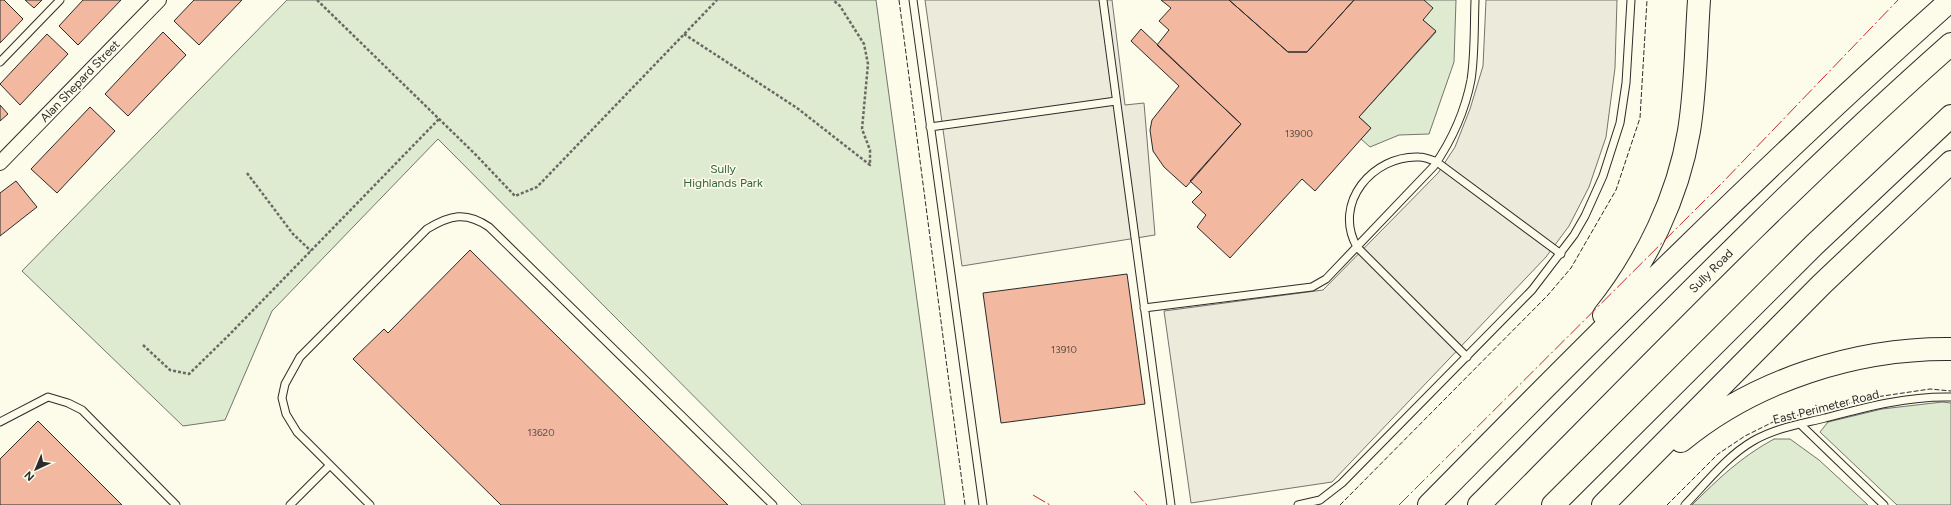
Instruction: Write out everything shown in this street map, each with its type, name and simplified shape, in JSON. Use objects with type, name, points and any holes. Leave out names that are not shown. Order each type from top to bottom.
[{"type":"highway","points":[[1507,426],[1610,307],[1642,258],[1666,207],[1685,154],[1689,130],[1693,98],[1698,0]]},
{"type":"highway","points":[[1429,505],[1796,140],[1951,0]]},
{"type":"highway","name":"Sully Road","points":[[1479,505],[1679,302],[1870,116],[1951,44]]},
{"type":"highway","points":[[1554,505],[1814,245],[1951,116]]},
{"type":"highway","points":[[1603,505],[1822,284],[1951,162]]},
{"type":"highway","points":[[1611,505],[1689,435],[1723,411],[1764,390],[1826,367],[1871,356],[1917,349],[1951,348]]},
{"type":"street","name":"Alan Shepard Street","points":[[0,163],[159,0]]},
{"type":"lane","points":[[0,62],[60,0]]},
{"type":"lane","points":[[913,0],[983,505]]},
{"type":"lane","points":[[1103,0],[1171,505]]},
{"type":"lane","points":[[1144,308],[1312,287],[1326,279],[1437,162],[1454,132],[1466,102],[1471,78],[1475,0]]},
{"type":"lane","points":[[1298,505],[1320,500],[1335,490],[1532,290],[1574,235],[1594,196],[1615,141],[1626,83],[1631,0]]},
{"type":"lane","points":[[930,127],[1116,101]]},
{"type":"lane","points":[[1467,356],[1356,247],[1352,239],[1349,216],[1351,203],[1359,187],[1367,177],[1381,166],[1403,158],[1421,156],[1437,162],[1561,254]]},
{"type":"lane","points":[[370,505],[297,432],[286,414],[282,398],[288,375],[300,357],[427,229],[439,222],[453,217],[477,219],[489,227],[772,505]]},
{"type":"lane","points":[[0,422],[48,397],[68,403],[82,410],[176,505]]},
{"type":"lane","name":"East Perimeter Road","points":[[1685,505],[1740,449],[1766,434],[1800,424],[1901,400],[1951,397]]},
{"type":"lane","points":[[1800,424],[1884,505]]},
{"type":"lane","points":[[290,505],[330,465]]},
{"type":"path","points":[[317,0],[439,119],[515,196],[537,187],[717,0]]},
{"type":"path","points":[[684,34],[797,108],[870,165],[870,150],[862,130],[868,64],[864,44],[840,6],[833,0]]},
{"type":"path","points":[[143,345],[170,370],[188,374],[311,251],[439,119]]},
{"type":"path","points":[[248,173],[293,234],[311,251]]},
{"type":"green space","name":"Sully Highlands Park","points":[[287,0],[876,0],[945,505],[802,505],[438,139],[272,311],[225,420],[183,426],[22,271]]},
{"type":"green space","points":[[1424,0],[1456,0],[1454,62],[1429,134],[1399,135],[1370,147],[1361,139],[1371,128],[1359,117],[1436,32],[1423,20]]},
{"type":"green space","points":[[1942,402],[1951,403],[1951,505],[1897,505],[1820,432],[1828,422],[1882,409]]},
{"type":"green space","points":[[1774,439],[1790,439],[1819,460],[1868,505],[1692,505],[1731,469],[1751,453]]},
{"type":"shaded area","points":[[925,0],[1112,0],[1125,105],[1144,103],[1155,235],[962,266]]},
{"type":"shaded area","points":[[1486,0],[1617,0],[1615,68],[1606,137],[1589,187],[1569,226],[1546,257],[1332,482],[1191,503],[1164,311],[1323,290],[1438,173],[1455,147],[1470,109],[1483,66]]},
{"type":"building","points":[[0,0],[4,0],[23,19],[0,43]]},
{"type":"building","points":[[25,0],[42,0],[34,8]]},
{"type":"building","points":[[83,0],[121,0],[78,45],[59,26]]},
{"type":"building","points":[[194,0],[242,0],[199,45],[174,21]]},
{"type":"building","points":[[1161,0],[1229,0],[1288,52],[1307,52],[1354,0],[1424,0],[1433,8],[1423,20],[1436,31],[1359,117],[1371,128],[1315,191],[1302,179],[1230,258],[1197,227],[1206,215],[1192,202],[1202,192],[1190,181],[1241,124],[1157,45],[1169,30],[1159,21],[1171,8]]},
{"type":"building","points":[[1229,0],[1354,0],[1307,52],[1288,52]]},
{"type":"building","points":[[1141,29],[1241,124],[1186,187],[1164,167],[1153,151],[1150,130],[1152,120],[1179,86],[1131,41]]},
{"type":"building","points":[[163,32],[186,55],[128,116],[105,94]]},
{"type":"building","points":[[47,34],[68,54],[20,105],[0,84]]},
{"type":"building","points":[[0,105],[8,114],[0,121]]},
{"type":"building","points":[[90,107],[115,131],[57,193],[31,169]]},
{"type":"building","points":[[16,181],[37,207],[0,236],[0,193]]},
{"type":"building","points":[[470,250],[728,505],[501,505],[353,359],[384,329],[388,333]]},
{"type":"building","points":[[1127,274],[1145,404],[1001,423],[983,293]]},
{"type":"building","points":[[38,421],[122,505],[0,505],[0,459]]},
{"type":"fence","points":[[899,0],[965,505]]},
{"type":"fence","points":[[1340,505],[1548,295],[1571,268],[1616,190],[1640,118],[1647,0]]},
{"type":"fence","points":[[1667,505],[1718,454],[1745,436],[1777,420],[1876,397],[1930,389],[1951,391]]},
{"type":"power","points":[[1399,505],[1722,183],[1898,0]]},
{"type":"power","points":[[1134,491],[1147,505]]},
{"type":"power","points":[[1033,495],[1050,505]]}]
